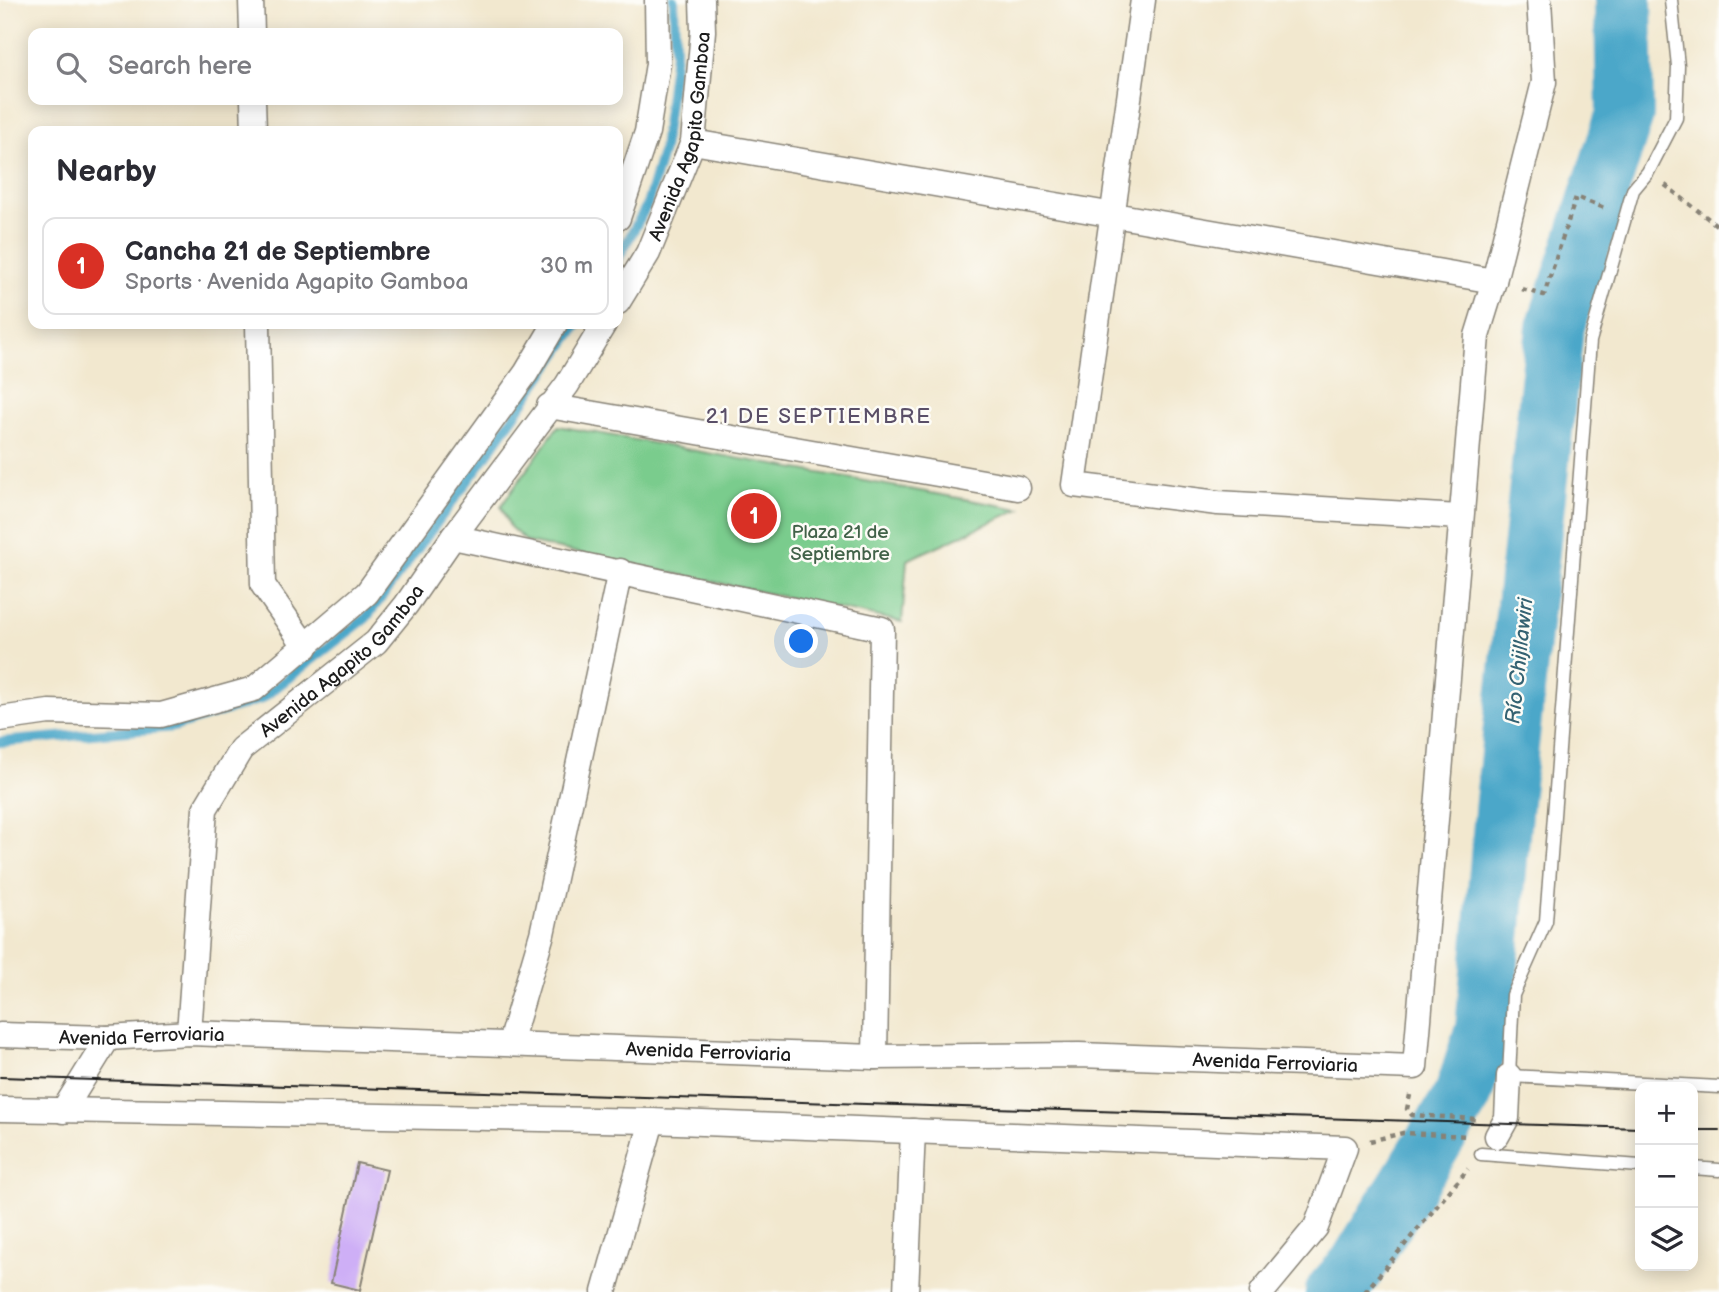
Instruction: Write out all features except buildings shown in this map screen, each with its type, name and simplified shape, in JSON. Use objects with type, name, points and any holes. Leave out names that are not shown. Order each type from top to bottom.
[{"type":"street","points":[[251,0],[252,28]]},
{"type":"street","name":"Avenida Agapito Gamboa","points":[[623,203],[647,132],[658,64],[657,0]]},
{"type":"street","name":"Avenida Agapito Gamboa","points":[[623,294],[648,253],[693,142],[703,30],[702,0]]},
{"type":"street","points":[[1143,0],[1074,485],[1218,503],[1460,517],[1477,335],[1494,281],[1544,82],[1539,0]]},
{"type":"street","points":[[253,105],[254,126]]},
{"type":"street","points":[[693,142],[1494,281]]},
{"type":"street","points":[[258,329],[263,585],[306,647]]},
{"type":"street","name":"Avenida Agapito Gamboa","points":[[0,719],[48,712],[161,715],[254,689],[367,593],[526,373],[552,329]]},
{"type":"street","name":"Avenida Agapito Gamboa","points":[[188,1034],[205,809],[241,749],[376,642],[567,385],[601,329]]},
{"type":"street","points":[[549,406],[1018,488]]},
{"type":"street","name":"Avenida Ferroviaria","points":[[0,1035],[108,1038],[188,1034],[875,1056],[1079,1055],[1415,1067],[1460,517]]},
{"type":"street","points":[[453,537],[882,629],[875,1056]]},
{"type":"street","points":[[510,1043],[542,934],[620,571]]},
{"type":"street","points":[[64,1111],[108,1038]]},
{"type":"street","points":[[1489,1145],[1507,1118],[1509,1076]]},
{"type":"street","points":[[0,1110],[652,1121],[1346,1148],[1316,1227],[1262,1292]]},
{"type":"street","points":[[604,1292],[652,1121]]},
{"type":"street","points":[[906,1292],[913,1130]]},
{"type":"lane","points":[[1671,0],[1678,66],[1676,118],[1648,172],[1633,190],[1590,341],[1546,921],[1513,995],[1509,1076],[1719,1087]]},
{"type":"lane","points":[[1489,1145],[1635,1165]]},
{"type":"lane","points":[[1698,1168],[1719,1170]]},
{"type":"path","points":[[1648,172],[1719,227]]},
{"type":"path","points":[[1494,281],[1544,295],[1576,197],[1612,211]]},
{"type":"path","points":[[1412,1115],[1478,1119]]},
{"type":"path","points":[[1403,1133],[1465,1136]]},
{"type":"path","points":[[1365,1292],[1489,1145]]},
{"type":"green space","name":"Plaza 21 de Septiembre","points":[[558,426],[1020,509],[907,560],[902,622],[527,542],[510,527],[501,506]]},
{"type":"waterway","points":[[623,250],[647,205],[663,150],[675,54],[674,0]]},
{"type":"waterway","name":"Río Chijllawiri","points":[[1334,1292],[1357,1266],[1463,1095],[1484,1029],[1504,801],[1555,328],[1625,114],[1623,0]]},
{"type":"waterway","points":[[0,742],[173,727],[261,699],[366,618],[484,459],[575,329]]},
{"type":"tram line","points":[[0,1077],[1635,1128]]},
{"type":"tram line","points":[[1698,1130],[1719,1130]]},
{"type":"place","name":"Cancha 21 de Septiembre","points":[[754,516]]},
{"type":"district","name":"21 DE SEPTIEMBRE","points":[[819,416]]}]
